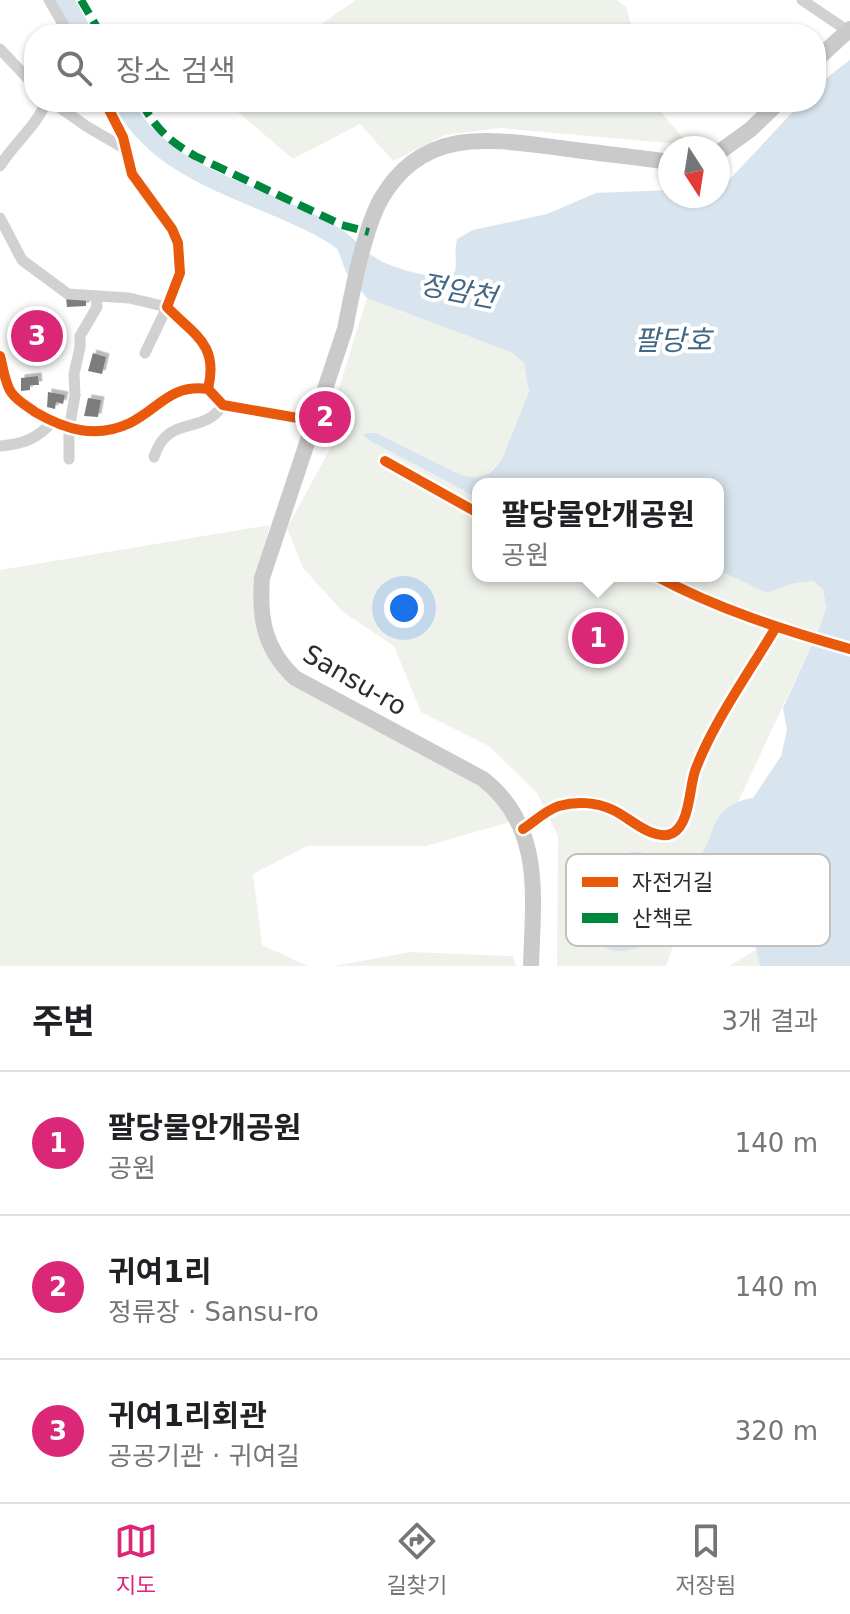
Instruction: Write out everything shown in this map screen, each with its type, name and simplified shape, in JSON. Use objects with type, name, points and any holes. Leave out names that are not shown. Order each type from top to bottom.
[{"type":"main road","points":[[826,48],[849,30]]},
{"type":"main road","points":[[730,144],[769,112]]},
{"type":"main road","name":"Sansu-ro","points":[[531,966],[533,879],[523,829],[512,807],[501,793],[455,763],[313,689],[282,666],[270,649],[261,615],[262,578],[345,329],[366,242],[381,199],[404,168],[422,155],[445,145],[495,139],[658,160]]},
{"type":"street","points":[[49,0],[63,24]]},
{"type":"street","points":[[805,1],[849,30]]},
{"type":"street","points":[[0,49],[24,74]]},
{"type":"street","points":[[0,166],[11,147],[43,112]]},
{"type":"street","points":[[64,112],[127,150]]},
{"type":"street","points":[[110,112],[123,137],[132,174],[172,229],[178,243],[180,273],[145,353]]},
{"type":"street","points":[[0,218],[22,260],[68,294],[129,298],[167,307],[206,346],[211,377],[208,389]]},
{"type":"street","points":[[69,459],[69,430],[80,336],[97,307],[96,296]]},
{"type":"street","points":[[0,356],[5,392],[69,430],[90,431],[131,422],[183,389],[208,389],[223,405],[315,421]]},
{"type":"street","points":[[154,457],[165,435],[216,416],[223,405]]},
{"type":"street","points":[[0,446],[34,439],[52,422]]},
{"type":"shaded area","points":[[356,0],[617,0],[626,7],[631,24],[321,24]]},
{"type":"shaded area","points":[[238,112],[661,112],[681,136],[658,136],[658,142],[500,128],[445,135],[393,161],[360,124],[293,159]]},
{"type":"shaded area","points":[[367,298],[511,352],[524,363],[529,392],[502,459],[484,478],[472,478],[472,582],[724,582],[724,573],[767,593],[795,583],[813,581],[823,589],[826,608],[819,629],[714,854],[566,854],[566,946],[673,946],[666,966],[557,966],[558,836],[537,793],[489,746],[421,712],[394,646],[343,612],[303,568],[287,528],[331,447],[337,394]]},
{"type":"shaded area","points":[[270,525],[255,597],[259,631],[276,668],[495,795],[510,822],[426,846],[307,846],[253,874],[262,945],[308,966],[0,966],[0,570]]},
{"type":"shaded area","points":[[757,949],[760,966],[729,966]]},
{"type":"shaded area","points":[[411,952],[513,956],[516,966],[333,966]]},
{"type":"water","name":"팔당호","points":[[850,60],[850,966],[760,966],[756,948],[747,946],[830,946],[830,854],[702,854],[719,817],[737,802],[753,798],[781,756],[787,730],[783,708],[819,629],[826,608],[823,589],[813,581],[795,583],[767,593],[724,573],[724,478],[476,478],[490,473],[502,459],[529,392],[524,363],[511,352],[367,298],[346,272],[331,231],[388,264],[418,274],[439,276],[455,272],[457,239],[473,230],[547,214],[596,193],[658,190],[658,208],[730,208],[730,179],[793,112],[826,112],[826,78]]},
{"type":"water","name":"팔당호","points":[[376,433],[461,475],[476,478],[472,478],[472,495],[363,435]]},
{"type":"water","name":"팔당호","points":[[603,946],[643,946],[624,951],[612,950]]},
{"type":"building","points":[[66,298],[86,299],[86,306],[67,307]]},
{"type":"building","points":[[48,320],[48,352],[27,350],[26,322]]},
{"type":"building","points":[[93,353],[106,357],[102,374],[88,371]]},
{"type":"building","points":[[38,376],[39,385],[30,385],[30,390],[21,391],[21,378]]},
{"type":"building","points":[[48,392],[65,395],[63,404],[56,402],[55,409],[47,407]]},
{"type":"building","points":[[88,398],[101,400],[98,417],[84,416]]},
{"type":"waterway","name":"정암천","points":[[65,0],[78,24]]},
{"type":"waterway","name":"정암천","points":[[129,112],[153,141],[192,169],[317,226],[348,246]]},
{"type":"marked path","points":[[81,0],[95,24]]},
{"type":"marked path","points":[[147,112],[164,134],[195,156],[342,225],[369,232]]},
{"type":"cycle path","points":[[110,112],[123,137],[132,174],[172,229],[178,243],[180,273],[167,307],[195,333],[207,351],[211,374],[208,389]]},
{"type":"cycle path","points":[[0,356],[7,384],[16,398],[35,412],[70,428],[93,431],[117,428],[140,417],[166,398],[195,388],[208,389],[223,405],[315,421]]},
{"type":"cycle path","points":[[385,461],[472,510]]},
{"type":"cycle path","points":[[668,582],[751,618],[850,649]]},
{"type":"cycle path","points":[[523,829],[554,808],[586,803],[613,810],[658,835],[673,833],[686,814],[702,753],[776,627]]},
{"type":"place","name":"귀여1리회관","points":[[37,336]]},
{"type":"place","name":"귀여1리","points":[[325,417]]},
{"type":"place","name":"팔당물안개공원","points":[[598,638]]}]
